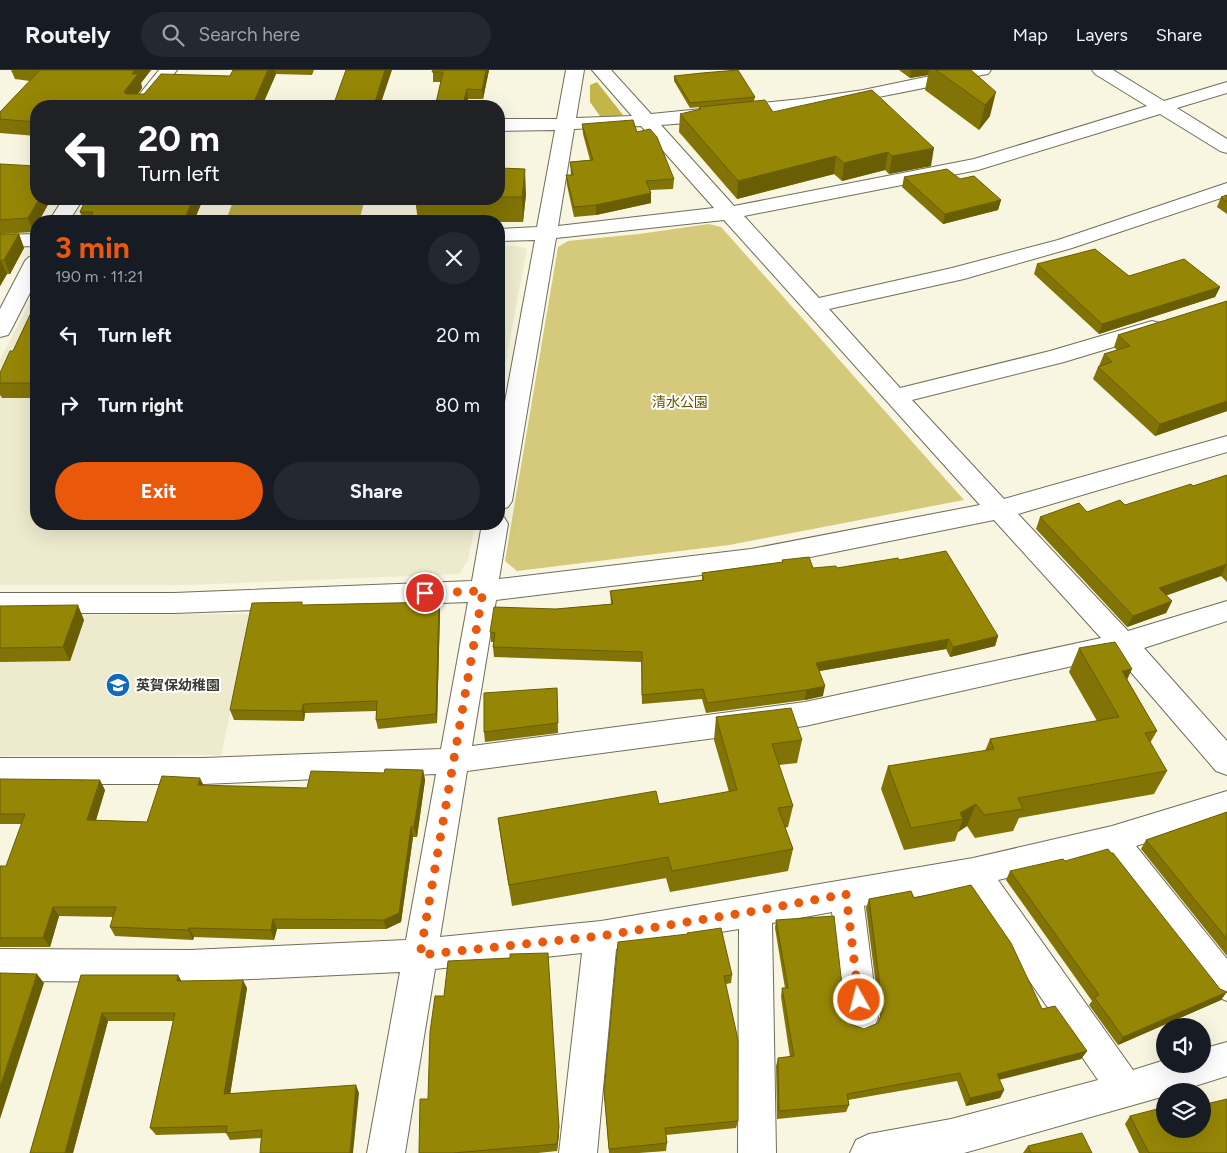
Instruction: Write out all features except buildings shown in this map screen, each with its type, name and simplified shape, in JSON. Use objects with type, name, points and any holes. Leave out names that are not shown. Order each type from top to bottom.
[{"type":"street","points":[[144,100],[168,70]]},
{"type":"street","points":[[505,467],[567,125],[575,70]]},
{"type":"street","points":[[601,70],[895,397],[1123,644],[1227,762]]},
{"type":"street","points":[[505,125],[567,125],[646,121],[811,103],[941,80],[982,70]]},
{"type":"street","points":[[1101,70],[1227,147]]},
{"type":"street","points":[[505,235],[546,233],[730,213],[978,164],[1227,87]]},
{"type":"street","points":[[814,306],[956,274],[1065,244],[1227,188]]},
{"type":"street","points":[[0,241],[30,240]]},
{"type":"street","points":[[0,330],[30,272]]},
{"type":"street","points":[[895,397],[1056,356],[1176,320]]},
{"type":"street","points":[[0,603],[174,603],[483,591],[751,559],[999,510],[1227,444]]},
{"type":"street","points":[[386,1153],[452,761],[494,530]]},
{"type":"street","points":[[0,770],[203,771],[452,761],[805,714],[1123,644],[1227,611]]},
{"type":"street","points":[[0,965],[190,966],[420,955],[601,936],[973,872],[1112,840],[1227,804]]},
{"type":"street","points":[[1112,840],[1227,985]]},
{"type":"street","points":[[973,872],[1126,1090]]},
{"type":"street","points":[[846,894],[861,1018]]},
{"type":"street","points":[[755,911],[757,1153]]},
{"type":"street","points":[[578,1153],[601,936]]},
{"type":"street","points":[[869,1153],[951,1138],[1126,1090],[1227,1059]]},
{"type":"shaded area","points":[[597,82],[623,115],[602,119],[590,102],[590,85]]},
{"type":"shaded area","points":[[232,205],[363,205],[361,215],[228,215]]},
{"type":"shaded area","points":[[505,246],[527,249],[505,364]]},
{"type":"shaded area","points":[[30,302],[30,530],[474,530],[468,560],[459,574],[186,585],[0,585],[0,360]]},
{"type":"shaded area","name":"英賀保幼稚園","points":[[252,614],[221,755],[0,756],[0,615]]},
{"type":"green space","name":"清水公園","points":[[709,224],[721,227],[964,500],[729,545],[517,571],[505,561],[558,247],[568,241],[639,234]]},
{"type":"place","name":"英賀保幼稚園","points":[[118,685]]},
{"type":"route","points":[[425,593],[483,591],[452,761],[420,955],[601,936],[846,894],[859,1000]]}]
